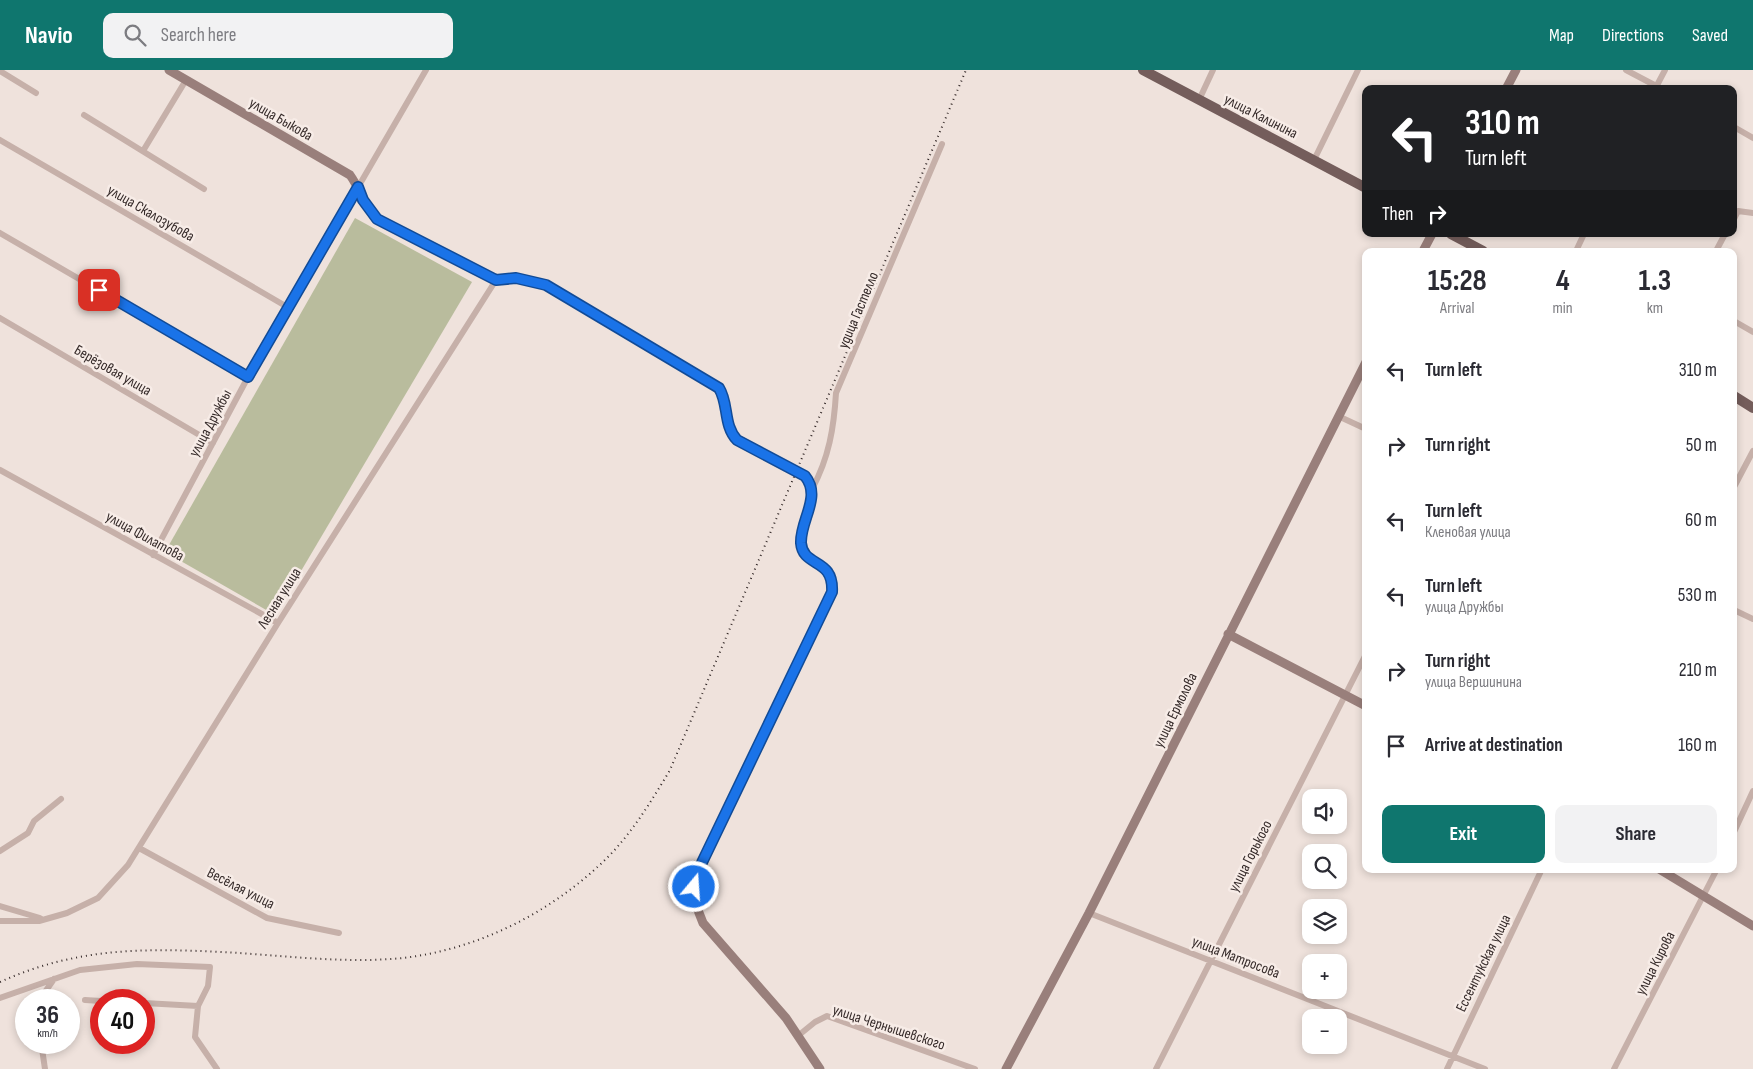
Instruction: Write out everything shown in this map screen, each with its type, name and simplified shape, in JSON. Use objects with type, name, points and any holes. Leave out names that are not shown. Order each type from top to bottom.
[{"type":"main road","name":"улица Калинина","points":[[1143,70],[1362,186]]},
{"type":"main road","points":[[1457,237],[1477,248]]},
{"type":"main road","points":[[1737,398],[1753,408]]},
{"type":"street","name":"улица Быкова","points":[[169,70],[350,175],[358,187],[363,200],[377,219],[496,280]]},
{"type":"street","name":"улица Дружбы","points":[[153,555],[248,377],[426,70]]},
{"type":"street","points":[[1199,100],[1213,70]]},
{"type":"street","points":[[1314,160],[1358,70]]},
{"type":"street","points":[[1508,85],[1516,70]]},
{"type":"street","points":[[1626,70],[1653,85]]},
{"type":"street","points":[[1659,85],[1665,70]]},
{"type":"street","points":[[0,71],[36,93]]},
{"type":"street","points":[[143,151],[186,80]]},
{"type":"street","points":[[84,115],[204,189]]},
{"type":"street","points":[[1737,129],[1753,138]]},
{"type":"street","name":"улица Скалозубова","points":[[0,140],[289,308]]},
{"type":"street","name":"удица Гастелло","points":[[812,489],[822,470],[833,431],[836,393],[942,144]]},
{"type":"street","points":[[1737,213],[1738,211],[1753,214]]},
{"type":"street","points":[[0,233],[248,377]]},
{"type":"street","points":[[496,280],[516,278],[546,285],[710,382],[719,388],[724,397],[730,432],[737,440],[805,476],[812,489],[811,504],[801,533],[801,546],[806,556],[826,568],[832,579],[832,592],[696,875],[694,900],[703,923],[786,1018],[820,1069]]},
{"type":"street","name":"Лесная улица","points":[[0,921],[44,919],[67,913],[98,898],[128,865],[278,623],[496,280]]},
{"type":"street","name":"Берёзовая улица","points":[[0,318],[213,443]]},
{"type":"street","points":[[1737,323],[1753,332]]},
{"type":"street","name":"улица Ермолова","points":[[1006,1069],[1089,912],[1362,370]]},
{"type":"street","points":[[1338,416],[1362,427]]},
{"type":"street","points":[[1737,482],[1753,451]]},
{"type":"street","name":"улица Филатова","points":[[0,470],[278,623]]},
{"type":"street","points":[[1737,611],[1753,619]]},
{"type":"street","points":[[1228,634],[1362,704]]},
{"type":"street","name":"улица Горького","points":[[1156,1069],[1362,662]]},
{"type":"street","points":[[1737,826],[1753,791]]},
{"type":"street","points":[[0,851],[28,833],[34,821],[61,799]]},
{"type":"street","name":"Весёлая улица","points":[[139,848],[267,918],[339,933]]},
{"type":"street","name":"Ессентукская улица","points":[[1447,1069],[1540,873]]},
{"type":"street","points":[[1665,873],[1753,926]]},
{"type":"street","name":"улица Кирова","points":[[1614,1069],[1714,873]]},
{"type":"street","points":[[0,906],[44,919]]},
{"type":"street","name":"улица Матросова","points":[[1089,912],[1485,1069]]},
{"type":"street","points":[[0,998],[80,970],[137,964],[210,967],[208,986],[198,1006],[195,1037],[217,1069]]},
{"type":"street","points":[[47,989],[55,978]]},
{"type":"street","points":[[85,1000],[90,1000]]},
{"type":"street","points":[[155,1004],[198,1006]]},
{"type":"street","name":"улица Чернышевского","points":[[799,1035],[815,1022],[827,1016],[975,1069]]},
{"type":"street","points":[[43,1054],[45,1069]]},
{"type":"green space","points":[[355,218],[472,282],[275,615],[165,552]]},
{"type":"railway","points":[[0,982],[55,962],[109,953],[136,951],[164,950],[244,953],[358,960],[403,958],[432,953],[460,946],[514,924],[540,910],[588,876],[609,856],[635,825],[670,770],[966,70]]},
{"type":"route","points":[[99,290],[248,377],[358,187],[363,200],[377,219],[490,278],[496,280],[516,278],[546,285],[719,388],[724,397],[730,432],[737,440],[805,476],[810,481],[812,492],[811,504],[801,533],[801,546],[806,556],[826,568],[832,579],[832,592],[696,875],[694,887]]}]
